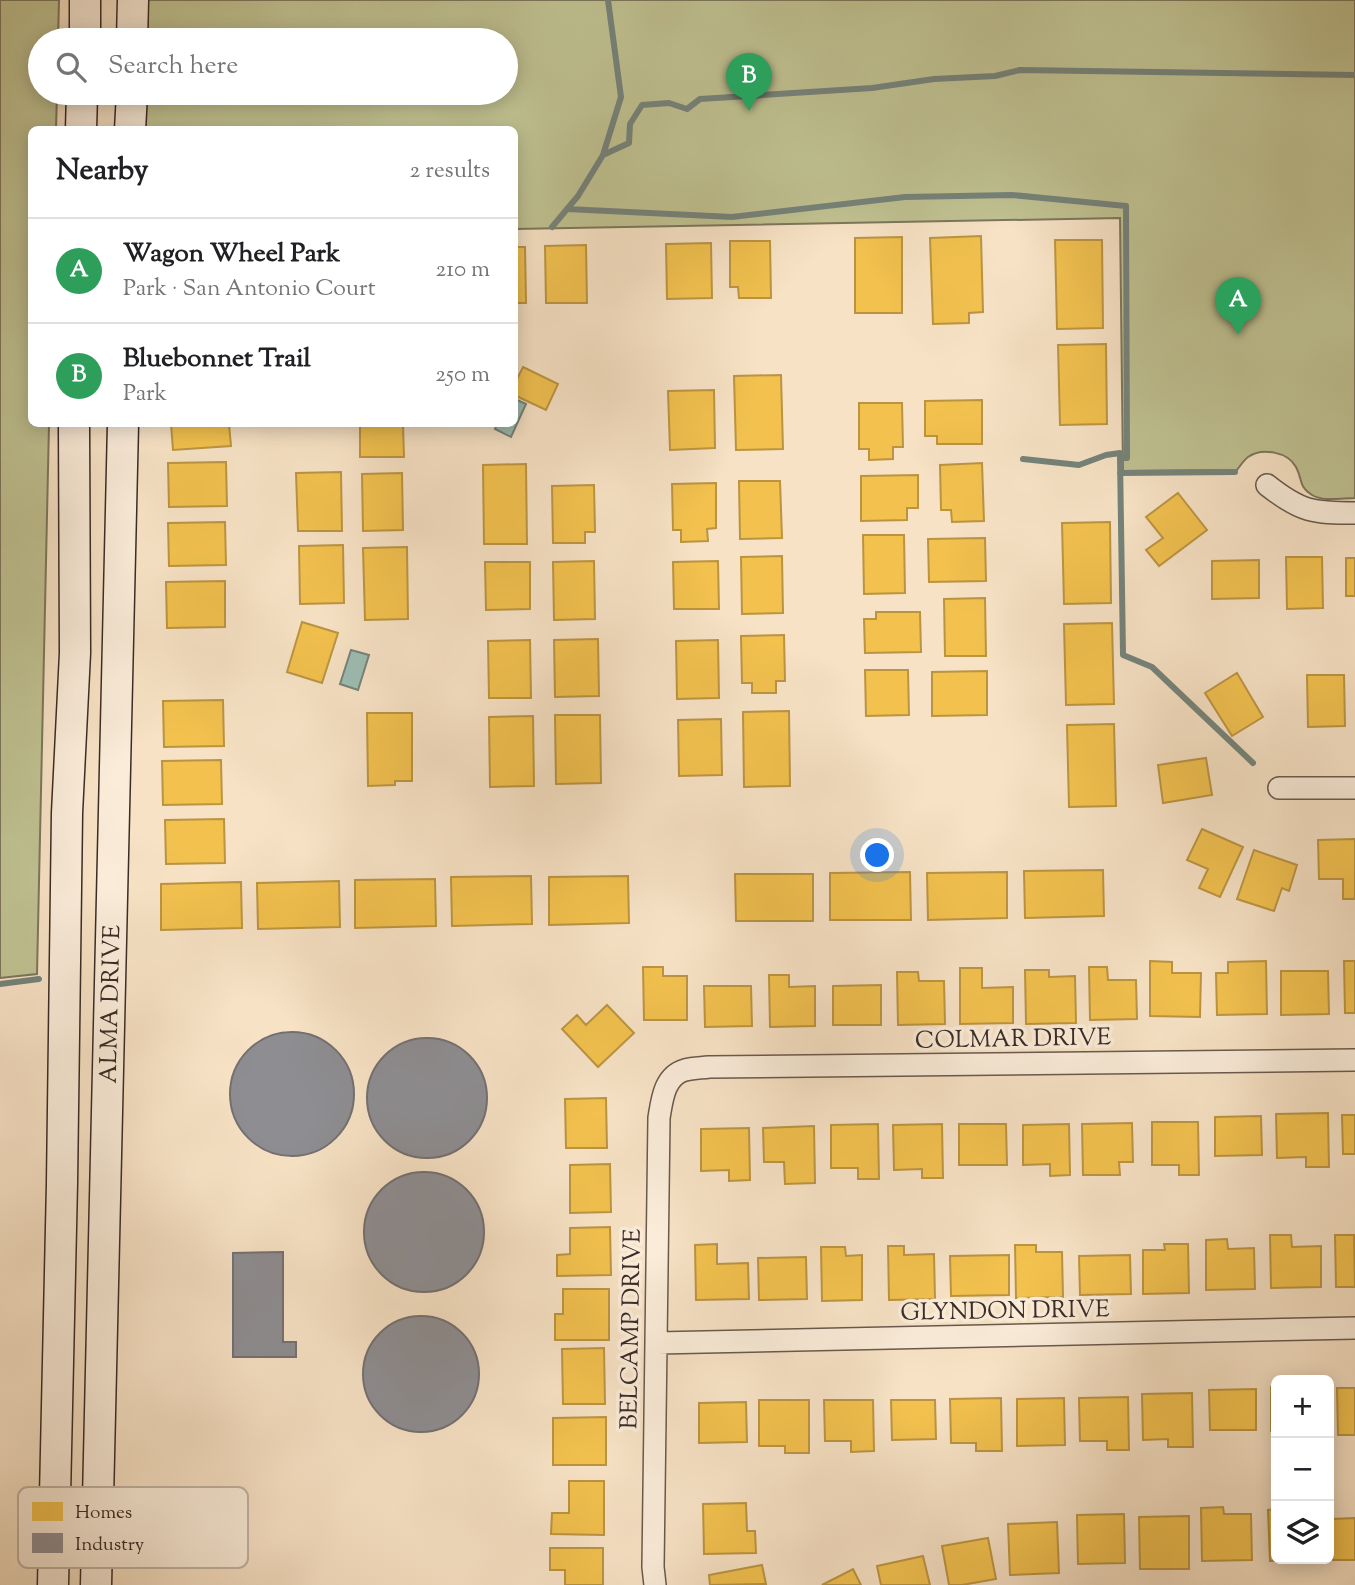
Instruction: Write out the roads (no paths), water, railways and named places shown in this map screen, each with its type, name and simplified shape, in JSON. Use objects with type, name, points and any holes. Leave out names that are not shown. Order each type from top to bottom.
[{"type":"main road","points":[[85,0],[85,28]]},
{"type":"main road","points":[[132,28],[133,0]]},
{"type":"main road","points":[[81,126],[82,105]]},
{"type":"main road","points":[[130,126],[131,105]]},
{"type":"main road","name":"ALMA DRIVE","points":[[55,1487],[67,813],[75,653],[74,427]]},
{"type":"main road","name":"ALMA DRIVE","points":[[98,1487],[123,427]]},
{"type":"main road","points":[[62,1183],[104,1179]]},
{"type":"street","points":[[1267,485],[1287,501],[1304,509],[1355,513]]},
{"type":"street","points":[[1279,788],[1355,788]]},
{"type":"street","name":"COLMAR DRIVE","points":[[673,1077],[683,1070],[709,1067],[1355,1060]]},
{"type":"street","name":"BELCAMP DRIVE","points":[[655,1585],[653,1567],[659,1118],[663,1093],[673,1077]]},
{"type":"street","name":"GLYNDON DRIVE","points":[[657,1343],[1355,1328]]},
{"type":"water","points":[[518,400],[526,404],[518,422]]},
{"type":"water","points":[[496,427],[516,427],[511,437],[495,429]]},
{"type":"water","points":[[351,650],[369,655],[358,690],[340,684]]},
{"type":"waterway","points":[[552,227],[578,196],[603,155],[621,97],[608,0]]},
{"type":"waterway","points":[[603,155],[629,143],[630,124],[642,105],[669,103],[687,109],[700,99],[872,88],[934,79],[995,76],[1020,70],[1355,75]]},
{"type":"waterway","points":[[567,209],[732,217],[905,197],[1012,195],[1126,206],[1127,458],[1120,458],[1123,655],[1152,667],[1253,763]]},
{"type":"waterway","points":[[1023,459],[1079,465],[1106,455],[1120,453],[1120,458]]},
{"type":"waterway","points":[[1120,473],[1235,472]]},
{"type":"waterway","points":[[0,984],[39,979]]},
{"type":"place","name":"Bluebonnet Trail","points":[[749,111]]},
{"type":"place","name":"Wagon Wheel Park","points":[[1238,335]]}]
